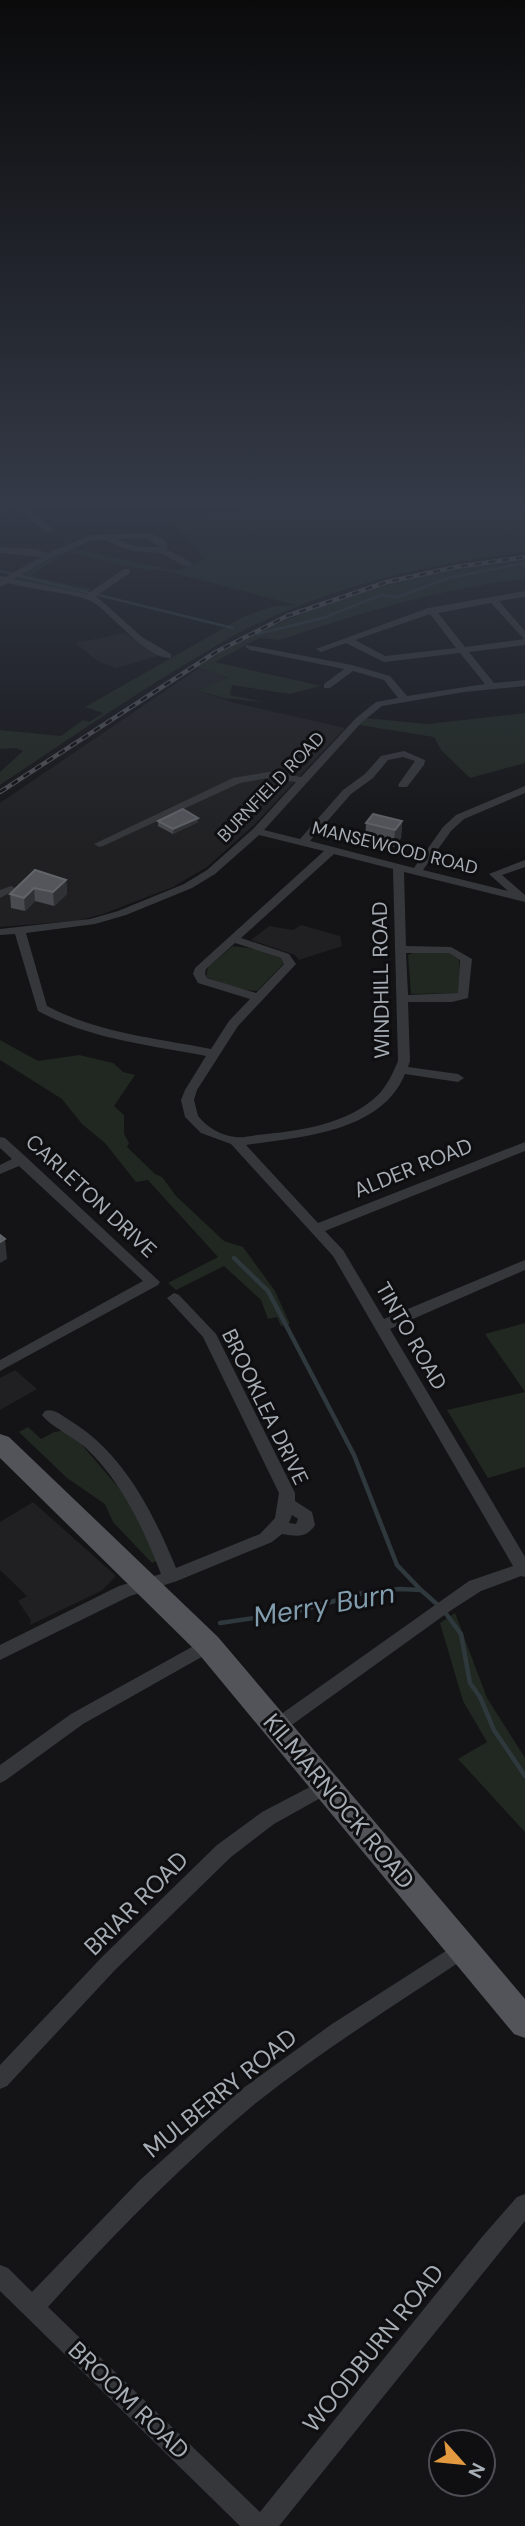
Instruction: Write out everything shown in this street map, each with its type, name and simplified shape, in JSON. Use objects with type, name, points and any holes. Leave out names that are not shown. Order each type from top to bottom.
[{"type":"main road","name":"KILMARNOCK ROAD","points":[[0,1443],[159,1581],[276,1727],[525,2022]]},
{"type":"street","points":[[120,621],[139,639],[168,656]]},
{"type":"street","points":[[321,649],[400,621]]},
{"type":"street","points":[[439,621],[491,686]]},
{"type":"street","points":[[347,640],[384,659],[463,650],[525,639],[520,626]]},
{"type":"street","points":[[250,648],[352,668],[387,678],[404,699]]},
{"type":"street","points":[[327,686],[352,668]]},
{"type":"street","name":"BURNFIELD ROAD","points":[[0,932],[90,922],[188,886],[211,872],[257,831],[369,709],[386,701],[525,683]]},
{"type":"street","points":[[303,842],[347,792],[369,776],[385,758],[398,753],[416,757],[420,763],[407,780],[397,773]]},
{"type":"street","points":[[99,844],[237,780],[268,775],[304,780]]},
{"type":"street","points":[[417,871],[447,829],[460,817],[525,789]]},
{"type":"street","name":"MANSEWOOD ROAD","points":[[257,831],[523,899]]},
{"type":"street","points":[[257,997],[202,980],[199,974],[201,968],[332,850]]},
{"type":"street","points":[[523,899],[494,874],[525,863]]},
{"type":"street","name":"WINDHILL ROAD","points":[[235,1141],[310,1133],[346,1121],[378,1101],[402,1070],[404,1061],[398,866]]},
{"type":"street","points":[[0,895],[11,889]]},
{"type":"street","points":[[20,930],[42,1008],[58,1018],[82,1026],[215,1054]]},
{"type":"street","points":[[234,939],[290,961],[233,1024],[186,1100],[187,1112],[200,1128],[235,1141]]},
{"type":"street","points":[[401,949],[451,950],[466,959],[464,995],[452,998],[402,999]]},
{"type":"street","points":[[402,1070],[458,1078]]},
{"type":"street","name":"CARLETON DRIVE","points":[[0,1141],[153,1282],[0,1366]]},
{"type":"street","name":"TINTO ROAD","points":[[235,1141],[338,1253],[525,1569]]},
{"type":"street","name":"ALDER ROAD","points":[[317,1229],[525,1146]]},
{"type":"street","points":[[0,1170],[21,1160]]},
{"type":"street","points":[[380,1326],[525,1265]]},
{"type":"street","name":"BROOKLEA DRIVE","points":[[0,1653],[90,1607],[266,1538],[279,1527],[288,1504],[288,1493],[209,1334],[174,1298]]},
{"type":"street","points":[[50,1415],[71,1426],[129,1488],[153,1529],[159,1581]]},
{"type":"street","name":"BROOKLEA DRIVE","points":[[279,1527],[299,1531],[307,1525],[306,1516],[288,1504]]},
{"type":"street","points":[[276,1727],[475,1586],[525,1569]]},
{"type":"street","points":[[0,1774],[77,1719],[208,1645]]},
{"type":"street","name":"BRIAR ROAD","points":[[0,2079],[110,1963],[223,1851],[268,1818],[327,1786]]},
{"type":"street","name":"MULBERRY ROAD","points":[[33,2307],[102,2231],[222,2119],[307,2054],[463,1949]]},
{"type":"street","name":"WOODBURN ROAD","points":[[264,2526],[481,2255],[525,2205]]},
{"type":"street","name":"BROOM ROAD","points":[[0,2276],[257,2526]]},
{"type":"shaded area","points":[[236,621],[263,621],[230,637],[156,682],[0,785],[0,772],[23,751],[16,748],[0,749],[0,730],[61,736],[83,720],[89,722],[103,713],[85,707]]},
{"type":"shaded area","points":[[286,621],[340,621],[280,640],[259,638],[215,662],[321,686],[290,694],[232,685],[230,695],[263,702],[223,698],[199,691],[228,677],[197,667]]},
{"type":"shaded area","points":[[125,633],[158,653],[158,656],[116,668],[99,662],[75,643]]},
{"type":"shaded area","points":[[199,668],[229,676],[201,692],[235,703],[345,728],[254,825],[207,867],[173,887],[103,914],[76,921],[0,927],[0,803]]},
{"type":"shaded area","points":[[525,713],[525,763],[470,778],[441,750],[434,737],[359,725],[366,718],[427,724]]},
{"type":"shaded area","points":[[301,925],[340,936],[342,946],[299,960],[295,955],[251,940],[269,926],[293,930]]},
{"type":"shaded area","points":[[233,946],[255,949],[283,959],[284,963],[257,991],[238,989],[206,977],[208,967]]},
{"type":"shaded area","points":[[449,952],[459,958],[460,993],[411,994],[408,955]]},
{"type":"shaded area","points":[[0,1040],[38,1061],[79,1055],[113,1063],[123,1072],[135,1075],[114,1106],[124,1115],[124,1134],[129,1143],[127,1147],[155,1174],[162,1177],[176,1196],[224,1241],[243,1247],[275,1291],[290,1324],[281,1326],[277,1317],[268,1319],[261,1300],[224,1266],[176,1290],[168,1283],[218,1257],[148,1180],[136,1182],[105,1143],[82,1124],[62,1099],[0,1060]]},
{"type":"shaded area","points":[[525,1323],[525,1392],[485,1334]]},
{"type":"shaded area","points":[[15,1370],[37,1389],[0,1410],[0,1378]]},
{"type":"shaded area","points":[[525,1392],[525,1467],[488,1478],[447,1410]]},
{"type":"shaded area","points":[[28,1427],[41,1439],[54,1432],[69,1430],[131,1502],[159,1560],[152,1563],[113,1522],[105,1504],[67,1478],[19,1432]]},
{"type":"shaded area","points":[[33,1502],[116,1576],[101,1591],[30,1625],[31,1620],[18,1601],[27,1596],[0,1570],[0,1522]]},
{"type":"shaded area","points":[[455,1613],[487,1698],[525,1758],[525,1832],[458,1759],[487,1742],[463,1701],[440,1623]]},
{"type":"building","points":[[183,809],[198,818],[173,829],[158,821]]},
{"type":"building","points":[[373,814],[402,821],[395,830],[366,823]]},
{"type":"building","points":[[35,870],[66,880],[53,892],[34,888],[24,898],[10,894]]},
{"type":"waterway","points":[[204,621],[233,628]]},
{"type":"waterway","points":[[257,634],[311,621]]},
{"type":"waterway","points":[[234,1258],[268,1291],[354,1455],[397,1565],[419,1588]]},
{"type":"waterway","name":"Merry Burn","points":[[220,1623],[295,1612],[363,1593],[400,1589],[421,1590],[439,1606]]},
{"type":"waterway","name":"Merry Burn","points":[[444,1611],[461,1634],[470,1683],[480,1697],[494,1730],[525,1776]]},
{"type":"railway","points":[[0,792],[216,652],[277,621]]}]
